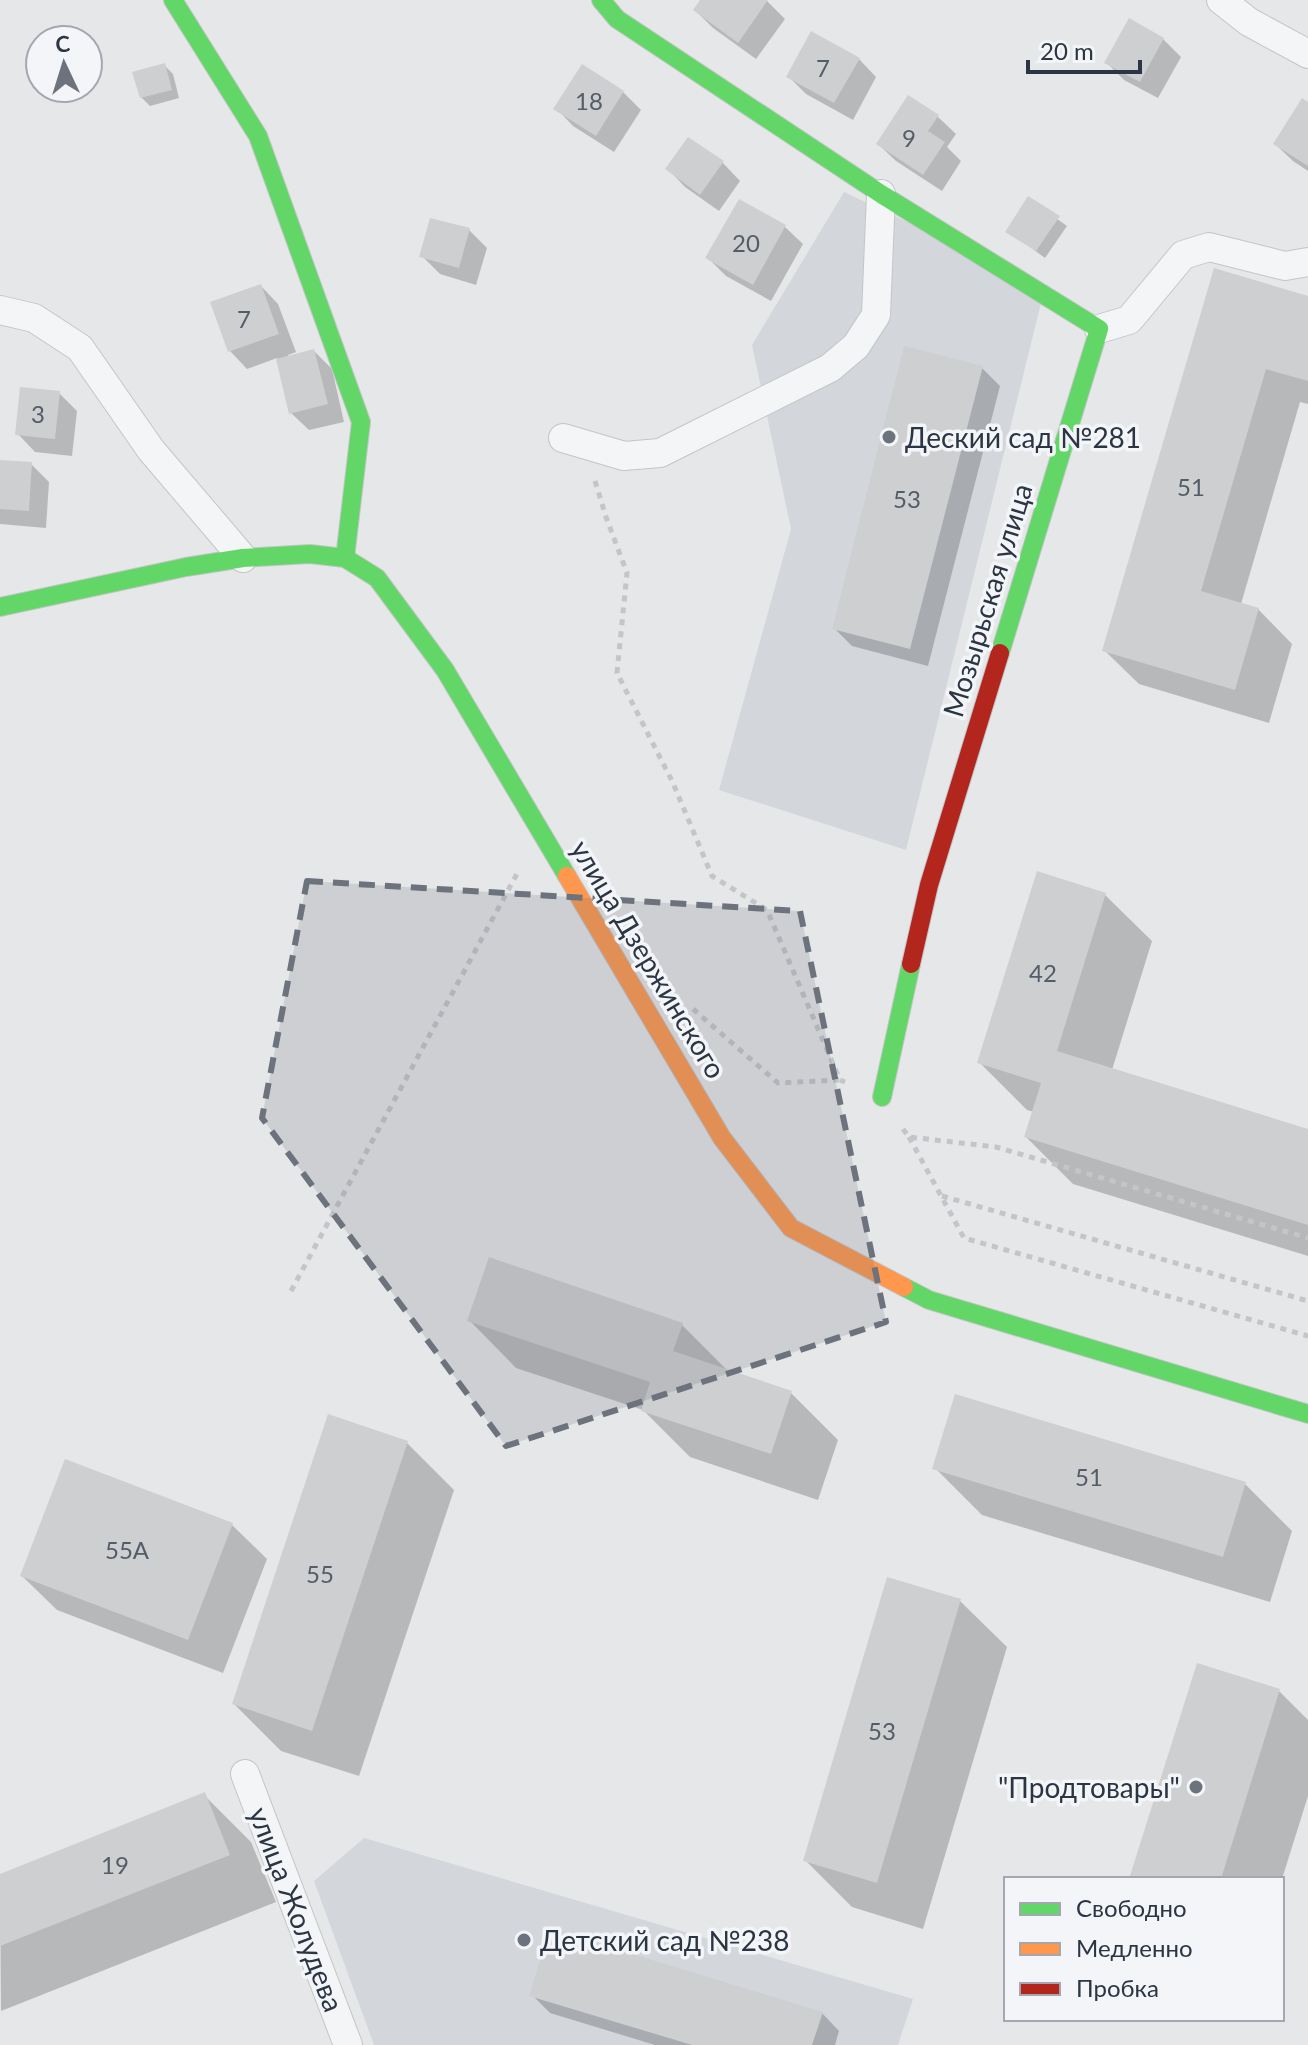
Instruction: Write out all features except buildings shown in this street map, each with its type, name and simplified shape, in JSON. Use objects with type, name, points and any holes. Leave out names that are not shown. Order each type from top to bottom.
[{"type":"street","points":[[173,0],[258,136],[361,422],[345,558]]},
{"type":"street","points":[[601,0],[617,19],[881,194],[1099,329],[1129,320],[1183,255],[1209,247],[1285,266],[1308,262]]},
{"type":"street","points":[[1221,0],[1249,22],[1308,54]]},
{"type":"street","points":[[574,442],[624,456],[660,453],[830,368],[856,346],[876,315],[881,194]]},
{"type":"street","points":[[0,310],[34,318],[80,348],[151,450],[243,558]]},
{"type":"street","name":"Мозырьская улица","points":[[882,1097],[929,885],[1099,329]]},
{"type":"street","name":"улица Дзержинского","points":[[0,607],[186,567],[243,558],[310,554],[345,558],[377,578],[445,670],[722,1138],[791,1228],[929,1300],[1308,1414]]},
{"type":"street","name":"улица Жолудева","points":[[245,1774],[348,2045]]},
{"type":"path","points":[[574,442],[627,573],[617,673],[673,783],[712,876],[767,910],[840,1080]]},
{"type":"path","points":[[291,1291],[541,831]]},
{"type":"path","points":[[687,1004],[778,1083],[840,1080],[882,1097],[909,1137],[964,1238],[1308,1336]]},
{"type":"path","points":[[909,1137],[996,1147],[1308,1238]]},
{"type":"path","points":[[941,1196],[1308,1301]]},
{"type":"highlighted area","points":[[307,881],[800,911],[886,1322],[506,1446],[262,1118]]},
{"type":"shaded area","name":"Деский сад №281","points":[[844,192],[1045,287],[906,850],[719,790],[791,529],[752,345]]},
{"type":"shaded area","name":"Детский сад №238","points":[[364,1838],[913,1999],[898,2045],[374,2045],[314,1881]]},
{"type":"traffic: fast","points":[[173,0],[258,136],[361,422],[345,558]]},
{"type":"traffic: fast","points":[[601,0],[617,19],[881,194],[1099,329],[1000,653]]},
{"type":"traffic: fast","points":[[0,607],[186,567],[243,558],[310,554],[345,558],[377,578],[445,670],[567,876]]},
{"type":"traffic: fast","points":[[882,1097],[911,964]]},
{"type":"traffic: fast","points":[[904,1287],[929,1300],[1308,1414]]},
{"type":"traffic: slow","points":[[567,876],[722,1138],[791,1228],[904,1287]]},
{"type":"traffic: jam","points":[[911,964],[929,885],[1000,653]]},
{"type":"place","name":"Деский сад №281","points":[[889,437]]},
{"type":"place","name":"\"Продтовары\"","points":[[1196,1787]]},
{"type":"place","name":"Детский сад №238","points":[[524,1940]]}]
